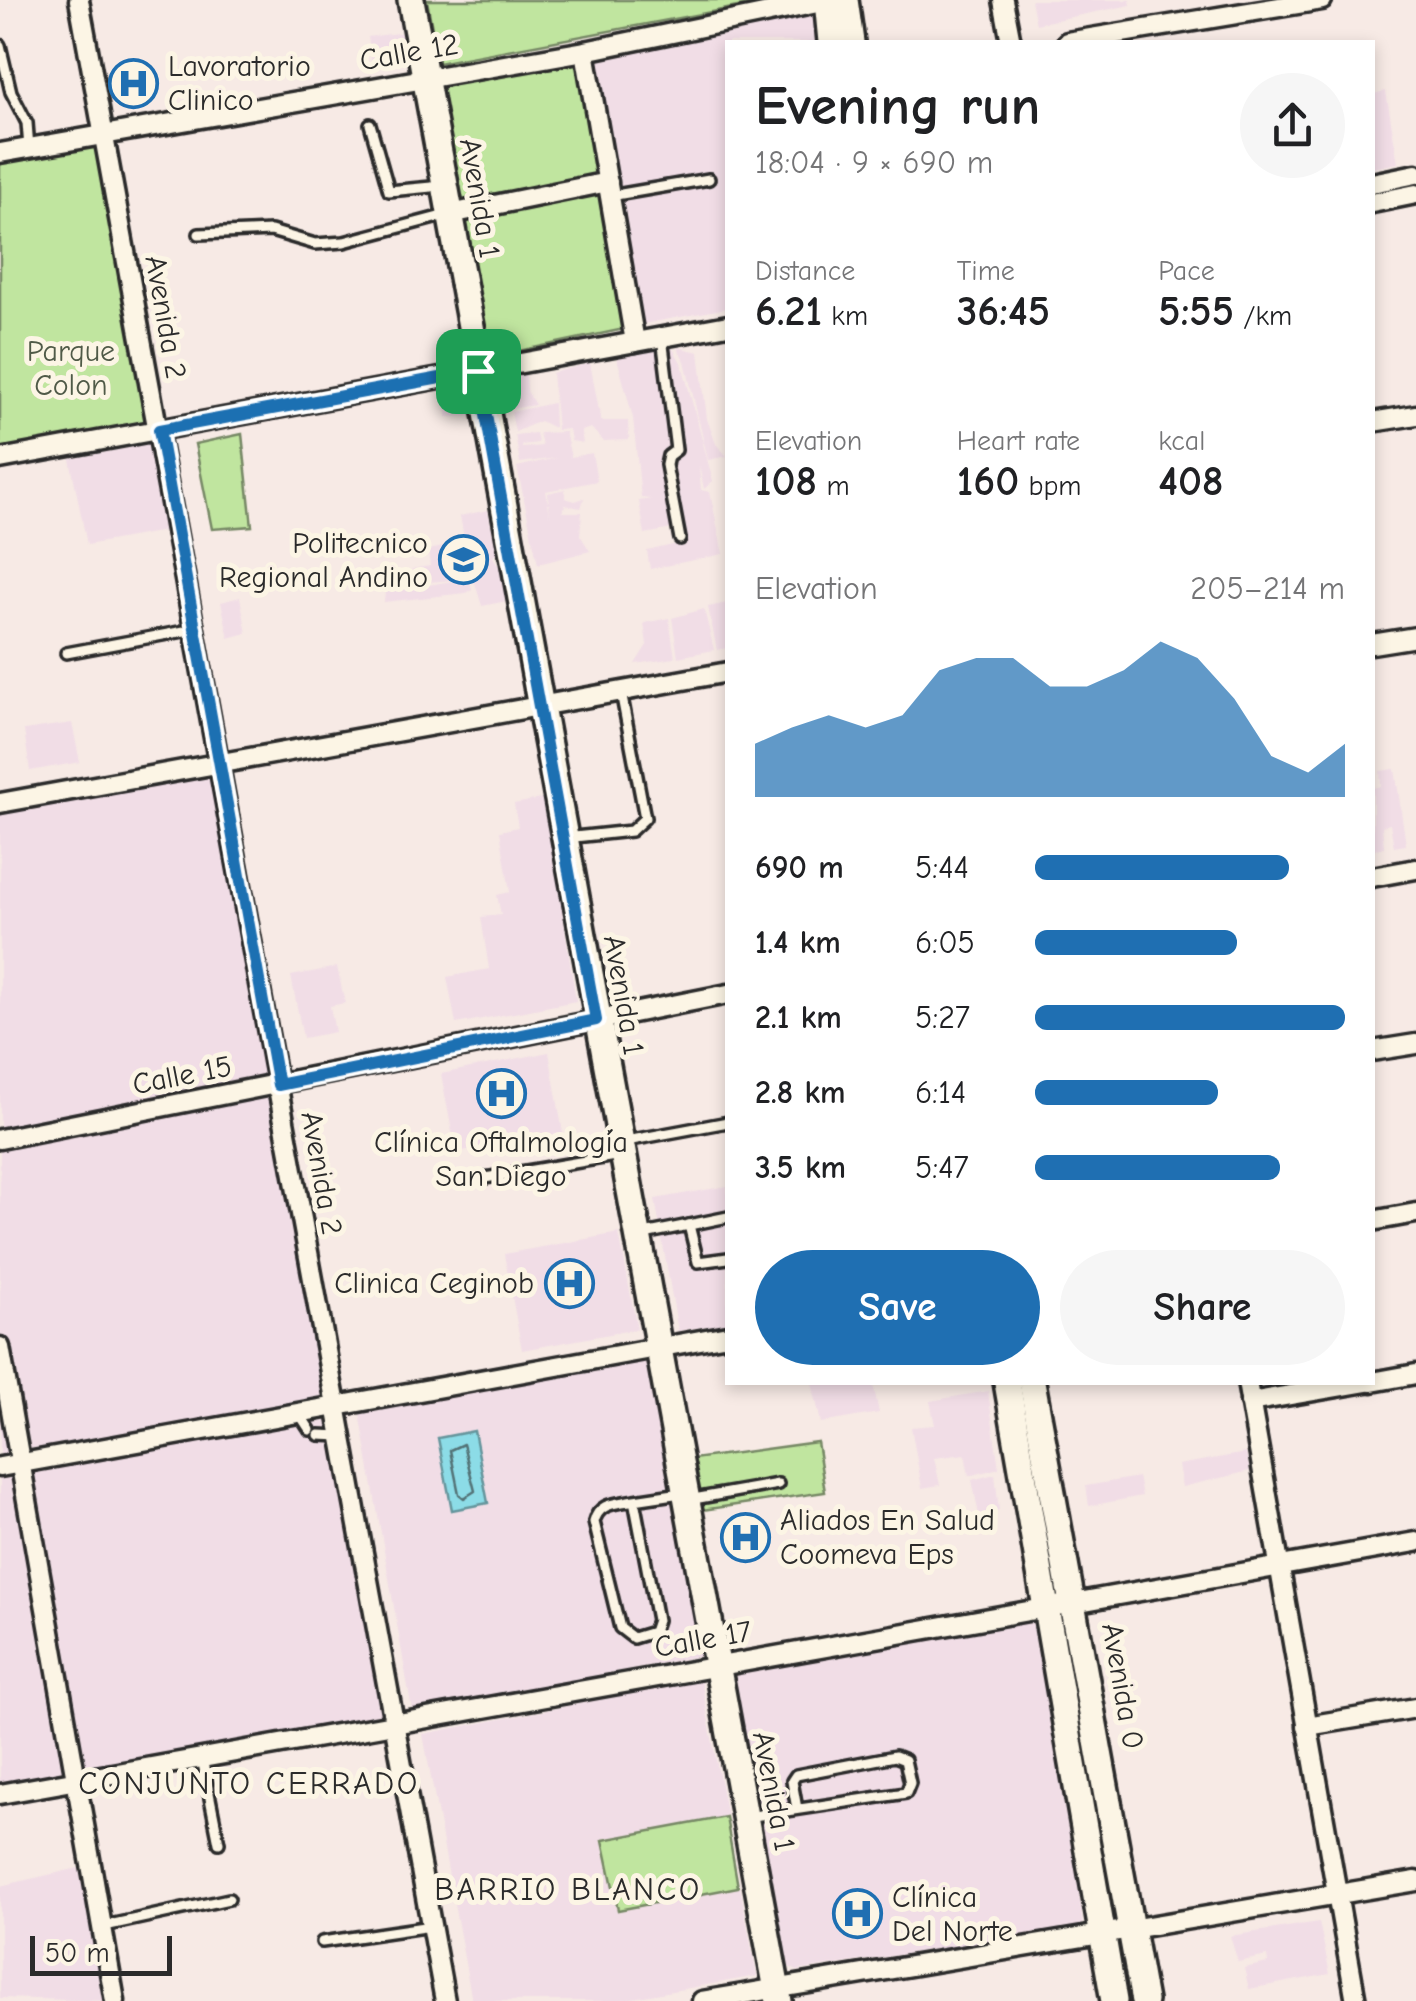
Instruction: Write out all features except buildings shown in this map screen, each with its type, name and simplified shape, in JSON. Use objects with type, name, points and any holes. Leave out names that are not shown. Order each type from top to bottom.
[{"type":"street","name":"Avenida 2","points":[[79,0],[444,2001]]},
{"type":"street","name":"Avenida 1","points":[[411,0],[596,1020],[779,1995]]},
{"type":"street","name":"Calle 12","points":[[0,153],[585,51],[826,0]]},
{"type":"street","points":[[826,0],[831,40]]},
{"type":"street","points":[[845,0],[851,40]]},
{"type":"street","points":[[1002,0],[1011,40]]},
{"type":"street","points":[[1112,39],[1322,0]]},
{"type":"street","points":[[585,51],[635,342]]},
{"type":"street","points":[[1375,182],[1416,174]]},
{"type":"street","points":[[450,214],[609,189]]},
{"type":"street","points":[[1375,201],[1416,194]]},
{"type":"street","points":[[0,460],[725,326]]},
{"type":"street","points":[[1375,421],[1416,414]]},
{"type":"street","points":[[1375,644],[1416,638]]},
{"type":"street","points":[[0,803],[725,673]]},
{"type":"street","points":[[1375,876],[1416,869]]},
{"type":"street","name":"Calle 15","points":[[0,1139],[725,995]]},
{"type":"street","points":[[1375,1051],[1416,1044]]},
{"type":"street","points":[[1375,1220],[1416,1213]]},
{"type":"street","points":[[0,1467],[725,1336]]},
{"type":"street","points":[[0,1347],[116,2001]]},
{"type":"street","points":[[1375,1381],[1416,1374]]},
{"type":"street","name":"Avenida 0","points":[[1008,1385],[1114,2001]]},
{"type":"street","name":"Avenida 0","points":[[1033,1385],[1144,2001]]},
{"type":"street","points":[[1247,1385],[1356,2001]]},
{"type":"street","points":[[1250,1402],[1352,1385]]},
{"type":"street","name":"Calle 17","points":[[0,1794],[1416,1542]]},
{"type":"street","points":[[1308,1726],[1416,1708]]},
{"type":"street","points":[[702,2001],[779,1995],[1416,1881]]},
{"type":"lane","points":[[0,45],[11,92],[27,124],[29,148]]},
{"type":"lane","points":[[370,124],[389,190],[445,185]]},
{"type":"lane","points":[[609,189],[709,179]]},
{"type":"lane","points":[[199,234],[271,231],[315,244],[344,242],[450,214]]},
{"type":"lane","points":[[662,338],[676,450],[668,456],[666,466],[680,538]]},
{"type":"lane","points":[[66,653],[195,629]]},
{"type":"lane","points":[[563,838],[631,831],[645,818],[620,691]]},
{"type":"lane","points":[[480,1179],[725,1123]]},
{"type":"lane","points":[[636,1236],[725,1218]]},
{"type":"lane","points":[[689,1225],[698,1262],[725,1258]]},
{"type":"lane","points":[[299,1414],[314,1433],[342,1436]]},
{"type":"lane","points":[[634,1500],[657,1620],[654,1632],[633,1638],[620,1628],[594,1522],[596,1512],[604,1506],[634,1500],[778,1484]]},
{"type":"lane","points":[[744,1818],[906,1793],[910,1782],[905,1760],[895,1756],[796,1775],[792,1781],[797,1809]]},
{"type":"lane","points":[[202,1758],[219,1843]]},
{"type":"lane","points":[[100,1926],[228,1900]]},
{"type":"lane","points":[[322,1942],[431,1926]]},
{"type":"shaded area","points":[[1031,0],[1130,0],[1131,5],[1036,24]]},
{"type":"shaded area","points":[[812,10],[817,40],[725,40],[725,308],[643,324],[593,48]]},
{"type":"shaded area","points":[[405,32],[409,62],[373,68],[368,37]]},
{"type":"shaded area","points":[[1386,91],[1398,163],[1375,168],[1375,94]]},
{"type":"shaded area","points":[[672,347],[682,364],[713,481],[704,489],[699,466],[701,490],[710,492],[723,554],[650,569],[647,551],[677,544],[672,529],[645,534],[639,501],[651,499],[641,498],[633,418],[617,358]]},
{"type":"shaded area","points":[[677,347],[699,352],[707,419],[725,456],[708,460],[685,361]]},
{"type":"shaded area","points":[[590,363],[601,421],[628,421],[629,440],[603,441],[591,428],[581,431],[583,443],[571,441],[569,429],[557,430],[552,373]]},
{"type":"shaded area","points":[[526,375],[527,391],[535,405],[510,409],[504,379]]},
{"type":"shaded area","points":[[446,390],[473,391],[474,416],[447,417]]},
{"type":"shaded area","points":[[553,403],[554,428],[540,421],[515,432],[511,412]]},
{"type":"shaded area","points":[[565,432],[571,457],[592,453],[597,481],[546,491],[550,515],[548,493],[565,489],[565,498],[584,498],[581,508],[565,505],[563,512],[582,512],[580,535],[590,551],[538,564],[517,467],[556,458],[520,463],[515,435],[536,433],[538,443],[522,448],[542,446],[539,433]]},
{"type":"shaded area","points":[[148,444],[164,531],[87,545],[70,459]]},
{"type":"shaded area","points":[[488,510],[497,551],[493,557],[505,576],[507,601],[482,606],[475,583],[470,582],[472,590],[466,593],[384,602],[385,592],[465,579],[465,573],[453,580],[416,583],[412,569],[430,566],[428,550],[465,543],[460,516]]},
{"type":"shaded area","points":[[240,597],[247,633],[229,638],[221,602]]},
{"type":"shaded area","points":[[725,603],[725,648],[717,650],[708,607]]},
{"type":"shaded area","points":[[704,609],[714,650],[678,657],[672,618]]},
{"type":"shaded area","points":[[669,618],[675,658],[635,664],[647,645],[644,623]]},
{"type":"shaded area","points":[[72,723],[80,762],[30,771],[24,730]]},
{"type":"shaded area","points":[[1395,769],[1406,845],[1394,847],[1390,824],[1382,826],[1384,847],[1375,849],[1375,788],[1381,786],[1380,771]]},
{"type":"shaded area","points":[[223,773],[389,1713],[0,1785],[0,814]]},
{"type":"shaded area","points":[[545,798],[576,1001],[456,1024],[447,977],[489,969],[481,917],[501,915],[497,895],[510,892],[500,831],[518,827],[514,804]]},
{"type":"shaded area","points":[[337,967],[345,1003],[330,1006],[335,1032],[303,1038],[291,976]]},
{"type":"shaded area","name":"Clínica Oftalmología San Diego","points":[[549,1052],[563,1133],[456,1152],[441,1074]]},
{"type":"shaded area","points":[[725,1186],[725,1323],[678,1331],[655,1199]]},
{"type":"shaded area","name":"Clinica Ceginob","points":[[619,1233],[637,1329],[522,1350],[504,1254]]},
{"type":"shaded area","points":[[656,1358],[706,1655],[412,1710],[360,1413]]},
{"type":"shaded area","points":[[812,1385],[873,1385],[879,1413],[821,1423]]},
{"type":"shaded area","points":[[988,1391],[999,1468],[969,1476],[965,1454],[934,1458],[940,1485],[922,1488],[911,1427],[935,1425],[930,1401]]},
{"type":"shaded area","points":[[1246,1453],[1250,1471],[1182,1487],[1178,1465]]},
{"type":"shaded area","points":[[995,1474],[999,1511],[979,1515],[972,1480]]},
{"type":"shaded area","points":[[1138,1477],[1142,1496],[1089,1506],[1086,1486]]},
{"type":"shaded area","points":[[1045,1606],[1083,1926],[797,1971],[784,1964],[725,1667]]},
{"type":"shaded area","points":[[701,1680],[757,1976],[616,2001],[472,2001],[423,1734]]},
{"type":"shaded area","points":[[83,1867],[109,2001],[0,1998],[0,1886]]},
{"type":"shaded area","points":[[1319,1922],[1330,1974],[1249,1989],[1244,1968],[1268,1963],[1267,1956],[1238,1962],[1230,1936]]},
{"type":"green space","points":[[427,0],[775,0],[438,63]]},
{"type":"green space","points":[[579,52],[600,179],[460,207],[435,78]]},
{"type":"green space","name":"Parque Colon","points":[[94,140],[156,427],[0,454],[0,157]]},
{"type":"green space","points":[[607,188],[629,328],[490,357],[461,218]]},
{"type":"green space","points":[[242,434],[252,526],[212,529],[195,444]]},
{"type":"green space","points":[[817,1442],[825,1492],[702,1510],[693,1459]]},
{"type":"green space","points":[[726,1817],[738,1887],[618,1910],[603,1840]]},
{"type":"water","points":[[474,1431],[488,1503],[452,1510],[438,1438]]},
{"type":"place","name":"Lavoratorio Clinico","points":[[133,83]]},
{"type":"place","name":"Politecnico Regional Andino","points":[[463,560]]},
{"type":"place","name":"Clínica Oftalmología San Diego","points":[[501,1093]]},
{"type":"place","name":"Clinica Ceginob","points":[[569,1283]]},
{"type":"place","name":"Aliados En Salud Coomeva Eps","points":[[745,1537]]},
{"type":"place","name":"Clínica Del Norte","points":[[857,1914]]},
{"type":"district","name":"CONJUNTO CERRADO","points":[[249,1783]]},
{"type":"district","name":"BARRIO BLANCO","points":[[568,1889]]},
{"type":"route","points":[[478,371],[596,1020],[278,1085],[159,430],[478,371]]}]
